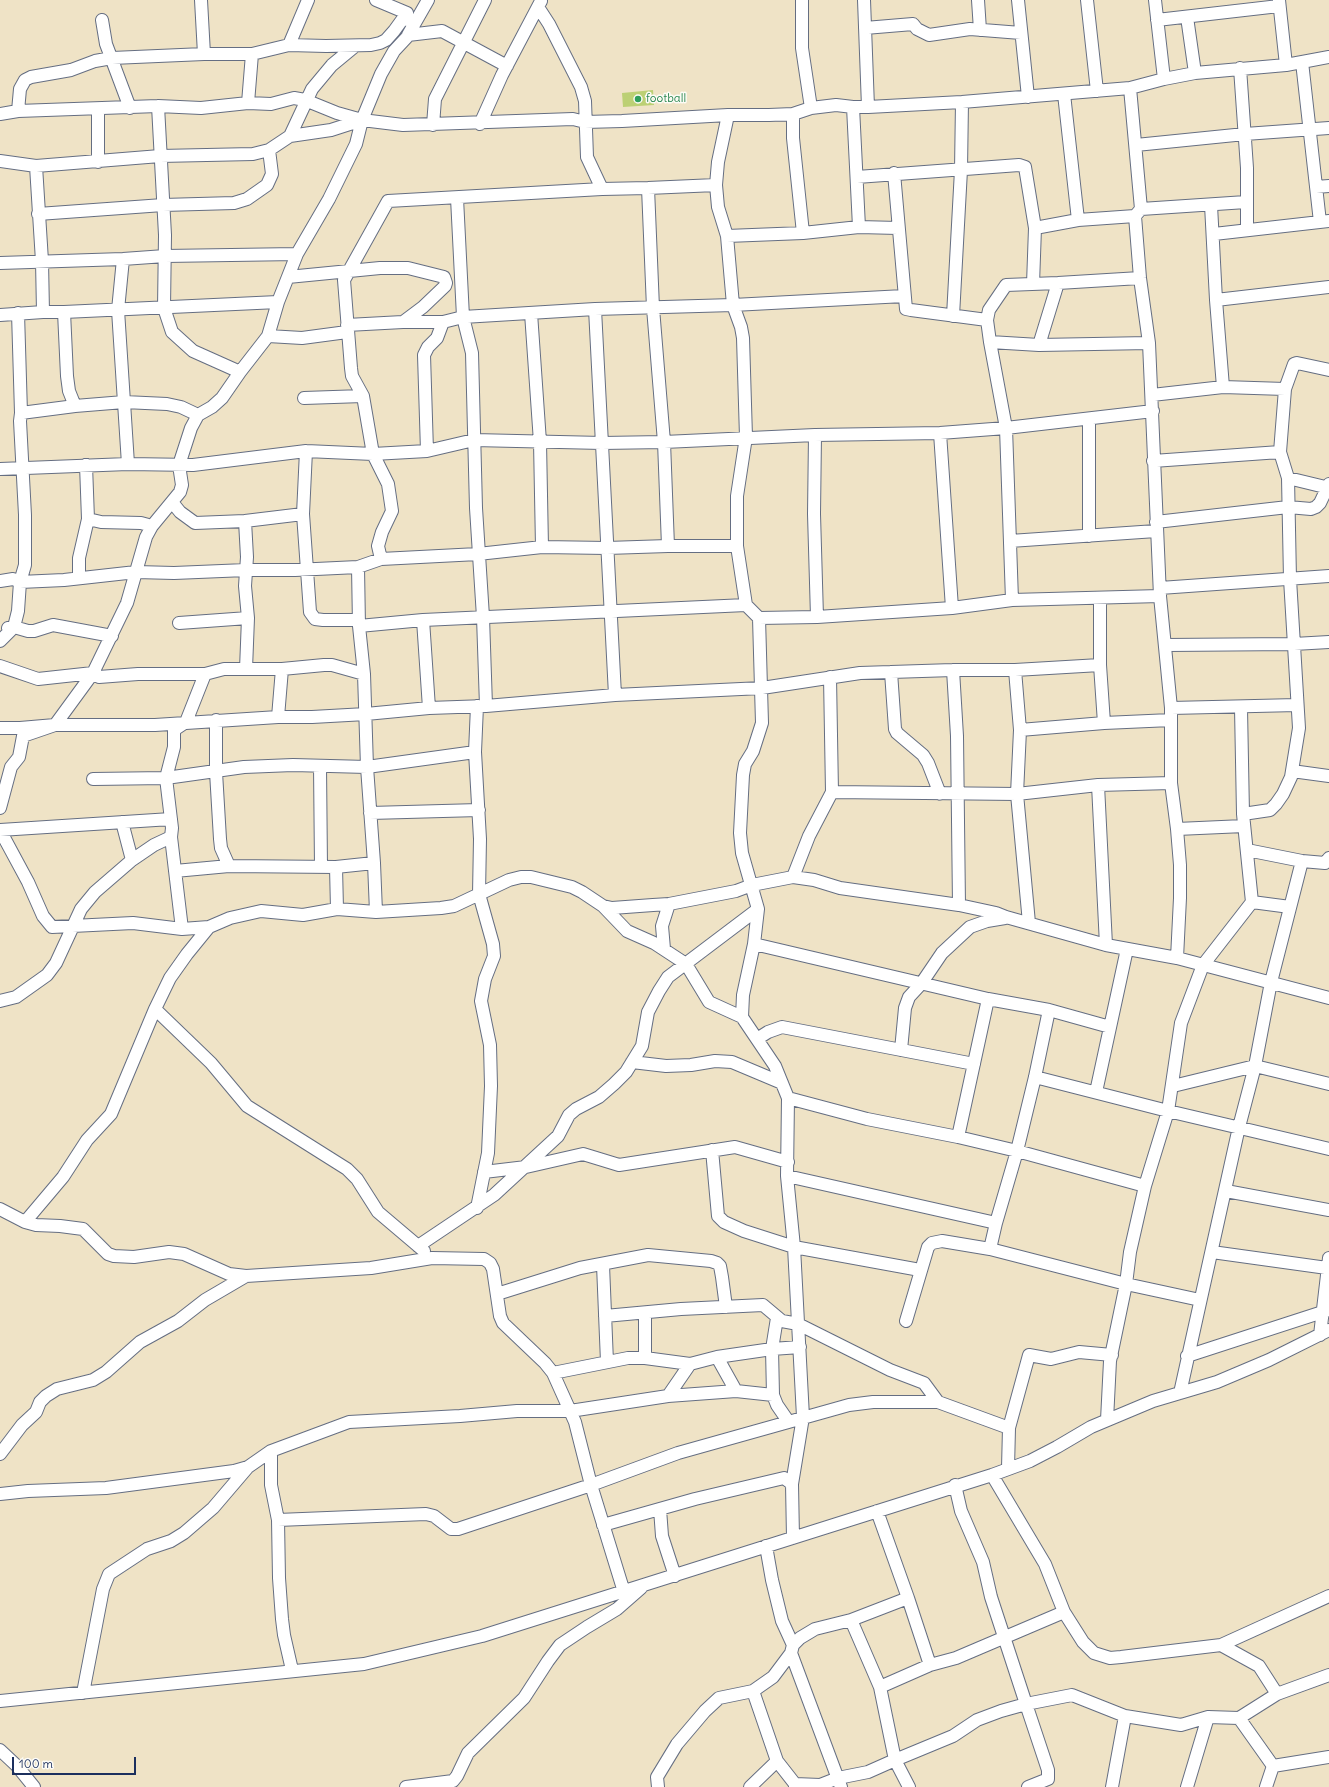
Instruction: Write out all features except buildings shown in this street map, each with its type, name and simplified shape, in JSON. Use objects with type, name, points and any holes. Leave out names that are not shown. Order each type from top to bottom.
[{"type":"street","points":[[201,0],[204,54]]},
{"type":"street","points":[[289,46],[308,0]]},
{"type":"street","points":[[376,0],[407,13]]},
{"type":"street","points":[[0,808],[11,767],[19,758],[23,736],[55,724],[92,673],[112,636],[127,603],[146,537],[152,526],[180,492],[182,485],[179,465],[191,428],[198,415],[212,407],[222,398],[268,336],[278,302],[297,254],[329,200],[356,144],[362,120],[381,74],[394,51],[408,36],[428,0]]},
{"type":"street","points":[[433,125],[435,99],[485,0]]},
{"type":"street","points":[[802,0],[802,48],[811,108]]},
{"type":"street","points":[[864,0],[868,107]]},
{"type":"street","points":[[978,0],[980,30]]},
{"type":"street","points":[[1018,0],[1028,97]]},
{"type":"street","points":[[1087,0],[1097,91]]},
{"type":"street","points":[[1155,0],[1164,79]]},
{"type":"street","points":[[1157,20],[1279,3],[1286,65]]},
{"type":"street","points":[[480,124],[507,66],[539,4]]},
{"type":"street","points":[[539,4],[581,87],[585,101],[587,157],[602,189]]},
{"type":"street","points":[[407,13],[408,35]]},
{"type":"street","points":[[18,111],[20,89],[25,80],[31,77],[71,70],[95,60],[204,54],[252,54],[289,46],[370,45],[386,40],[407,13]]},
{"type":"street","points":[[1187,17],[1195,74]]},
{"type":"street","points":[[102,20],[106,44],[130,108]]},
{"type":"street","points":[[865,28],[913,24],[917,29],[929,35],[970,29],[1021,33]]},
{"type":"street","points":[[408,35],[442,30],[507,66]]},
{"type":"street","points":[[290,136],[312,89],[332,65],[355,46]]},
{"type":"street","points":[[248,103],[252,54]]},
{"type":"street","points":[[0,114],[18,111],[158,106],[201,108],[248,103],[271,104],[294,98],[306,100],[337,113],[362,120],[403,125],[480,124],[572,119],[585,122],[728,115],[769,116],[793,114],[811,108],[836,105],[868,107],[962,102],[1130,88],[1164,79],[1195,74],[1240,68],[1286,65],[1329,57]]},
{"type":"street","points":[[1214,234],[1325,221],[1316,187],[1302,62]]},
{"type":"street","points":[[1240,68],[1247,168],[1246,230]]},
{"type":"street","points":[[1130,88],[1136,146],[1140,278],[1149,343],[1153,411],[1153,461],[1160,592],[1171,708],[1171,783],[1178,828],[1180,898],[1177,958]]},
{"type":"street","points":[[1064,94],[1078,220]]},
{"type":"street","points":[[953,316],[961,170],[962,102]]},
{"type":"street","points":[[158,106],[165,256],[164,308],[172,332],[193,351],[240,372]]},
{"type":"street","points":[[853,107],[859,227]]},
{"type":"street","points":[[98,109],[98,162]]},
{"type":"street","points":[[793,114],[803,233]]},
{"type":"street","points":[[728,115],[718,162],[716,184],[718,207],[727,236],[733,305],[741,327],[743,338],[746,437],[737,496],[737,546],[746,605],[759,618],[762,688],[762,723],[753,751],[745,764],[742,776],[740,833],[742,853],[758,909],[754,944],[743,995],[742,1017]]},
{"type":"street","points":[[0,161],[36,166],[160,156],[253,154],[269,150],[290,136],[331,130],[362,120]]},
{"type":"street","points":[[1136,146],[1245,134],[1329,128]]},
{"type":"street","points":[[38,214],[163,205],[234,203],[247,199],[267,185],[272,174],[269,150]]},
{"type":"street","points":[[856,177],[1019,165],[1025,167],[1035,228],[1033,284]]},
{"type":"street","points":[[36,166],[42,261],[43,312]]},
{"type":"street","points":[[894,173],[906,309],[987,320]]},
{"type":"street","points":[[381,559],[378,546],[382,532],[392,511],[388,484],[373,454],[363,396],[352,376],[344,280],[348,270],[388,201],[716,184]]},
{"type":"street","points":[[1316,187],[1329,186]]},
{"type":"street","points":[[648,188],[653,308],[664,442],[668,546]]},
{"type":"street","points":[[457,198],[463,317],[472,353],[478,554],[483,617],[481,706],[475,752],[479,810],[479,894],[493,944],[494,956],[485,979],[481,1001],[492,1061],[488,1153],[477,1208]]},
{"type":"street","points":[[1035,228],[1078,220],[1246,202]]},
{"type":"street","points":[[1211,205],[1214,234],[1216,300],[1223,387]]},
{"type":"street","points":[[727,236],[803,233],[859,227],[898,228]]},
{"type":"street","points":[[0,263],[123,259],[165,256],[297,254]]},
{"type":"street","points":[[123,259],[118,310],[128,464]]},
{"type":"street","points":[[288,278],[348,270],[408,268],[444,277],[446,283],[445,286],[423,307],[403,322]]},
{"type":"street","points":[[1012,600],[1006,428],[990,342],[987,320],[989,310],[1006,285],[1058,284],[1140,278]]},
{"type":"street","points":[[1039,345],[1058,284]]},
{"type":"street","points":[[1216,300],[1329,287]]},
{"type":"street","points":[[268,336],[302,338],[347,328],[403,322],[443,322],[463,317],[595,308],[653,308],[733,305],[904,296]]},
{"type":"street","points":[[0,315],[278,302]]},
{"type":"street","points":[[595,308],[609,612],[615,695]]},
{"type":"street","points":[[64,312],[67,376],[69,391],[75,406]]},
{"type":"street","points":[[0,642],[14,627],[18,611],[20,582],[25,565],[18,313]]},
{"type":"street","points":[[531,313],[540,442],[542,547]]},
{"type":"street","points":[[427,451],[424,355],[428,347],[437,338],[443,322]]},
{"type":"street","points":[[990,342],[1039,345],[1149,343]]},
{"type":"street","points":[[1178,828],[1244,820],[1270,810],[1283,794],[1292,771],[1299,728],[1290,579],[1288,478],[1280,452],[1285,389],[1294,364],[1297,363],[1329,370]]},
{"type":"street","points":[[1152,395],[1223,387],[1285,389]]},
{"type":"street","points":[[304,398],[363,396]]},
{"type":"street","points":[[21,413],[75,406],[124,402],[167,404],[181,407],[198,415]]},
{"type":"street","points":[[0,469],[128,464],[193,465],[306,451],[373,454],[427,451],[474,440],[602,443],[664,442],[746,437],[940,433],[1006,428],[1153,411]]},
{"type":"street","points":[[1089,419],[1089,536]]},
{"type":"street","points":[[940,433],[952,608]]},
{"type":"street","points":[[815,435],[814,514],[817,617]]},
{"type":"street","points":[[306,451],[303,514],[310,612],[315,619],[359,623],[746,605]]},
{"type":"street","points":[[1153,461],[1280,452]]},
{"type":"street","points":[[78,578],[79,558],[88,519],[86,465]]},
{"type":"street","points":[[1010,541],[1089,536],[1288,507],[1311,509],[1316,507],[1329,487],[1288,478]]},
{"type":"street","points":[[172,502],[180,512],[195,523],[245,521],[303,514]]},
{"type":"street","points":[[88,519],[101,522],[142,523],[152,526]]},
{"type":"street","points":[[245,521],[245,586],[248,618],[246,669]]},
{"type":"street","points":[[0,581],[13,579],[20,582],[136,572],[174,573],[358,567],[381,559],[478,554],[542,547],[607,548],[737,546]]},
{"type":"street","points":[[358,567],[359,623],[364,674],[367,767],[376,912]]},
{"type":"street","points":[[759,618],[817,617],[952,608],[1012,600],[1100,598],[1329,576]]},
{"type":"street","points":[[1100,598],[1100,665],[1104,723]]},
{"type":"street","points":[[179,623],[248,618]]},
{"type":"street","points":[[423,620],[429,708]]},
{"type":"street","points":[[0,630],[14,627],[34,631],[52,624],[112,636]]},
{"type":"street","points":[[1166,645],[1294,644],[1329,642]]},
{"type":"street","points":[[0,666],[38,679],[92,673],[99,677],[138,674],[205,674],[219,670],[282,669],[324,665],[332,665],[364,674]]},
{"type":"street","points":[[0,728],[20,728],[55,724],[155,725],[216,720],[366,714],[615,695],[762,688],[860,673],[1015,670],[1100,665]]},
{"type":"street","points":[[278,717],[282,669]]},
{"type":"street","points":[[953,670],[957,736],[959,905]]},
{"type":"street","points":[[1015,670],[1020,730],[1017,794],[1029,923]]},
{"type":"street","points":[[891,672],[895,729],[897,733],[923,755],[928,763],[940,794]]},
{"type":"street","points":[[182,928],[171,837],[172,828],[166,778],[174,747],[174,730],[186,722],[205,674]]},
{"type":"street","points":[[793,877],[810,836],[832,792],[830,677]]},
{"type":"street","points":[[1171,708],[1241,708],[1298,705]]},
{"type":"street","points":[[1107,1420],[1112,1355],[1126,1284],[1130,1252],[1145,1186],[1168,1111],[1181,1023],[1203,965],[1252,902],[1244,820],[1241,708]]},
{"type":"street","points":[[216,720],[216,772],[220,844],[229,866]]},
{"type":"street","points":[[1020,730],[1104,723],[1171,720]]},
{"type":"street","points":[[93,779],[166,778],[244,767],[367,767],[475,752]]},
{"type":"street","points":[[320,766],[321,867]]},
{"type":"street","points":[[1292,771],[1329,776]]},
{"type":"street","points":[[832,792],[958,795],[1017,794],[1098,785],[1171,783]]},
{"type":"street","points":[[1098,785],[1106,945]]},
{"type":"street","points":[[370,813],[479,810]]},
{"type":"street","points":[[171,819],[0,830],[48,924],[52,927],[133,923],[182,928],[209,927],[230,918],[261,911],[303,915],[337,909],[376,912],[454,906],[509,880],[521,877],[531,877],[572,887],[603,906],[627,931],[664,949],[686,964],[709,1002],[742,1017],[775,1066],[788,1098],[788,1176],[794,1247],[803,1417],[792,1484],[793,1538]]},
{"type":"street","points":[[122,822],[132,860]]},
{"type":"street","points":[[0,1001],[16,997],[47,975],[56,963],[81,909],[95,892],[132,860],[154,845],[171,837]]},
{"type":"street","points":[[1247,850],[1302,861],[1325,863],[1329,858]]},
{"type":"street","points":[[1180,1393],[1187,1356],[1255,1066],[1271,982],[1302,861]]},
{"type":"street","points":[[175,871],[229,866],[336,867],[374,863]]},
{"type":"street","points":[[336,867],[337,909]]},
{"type":"street","points":[[603,906],[612,908],[668,904],[736,891],[752,885],[793,877],[814,880],[840,888],[959,905],[996,913],[1106,945],[1177,958],[1329,998]]},
{"type":"street","points":[[1252,902],[1290,907]]},
{"type":"street","points":[[664,949],[662,926],[668,904]]},
{"type":"street","points":[[418,1246],[477,1208],[494,1195],[558,1136],[569,1115],[576,1109],[599,1096],[626,1072],[642,1046],[648,1012],[668,977],[758,909]]},
{"type":"street","points":[[901,1050],[905,1008],[909,997],[921,984],[942,953],[970,927],[987,921],[1006,917]]},
{"type":"street","points":[[25,1222],[63,1177],[87,1140],[111,1114],[154,1009],[170,978],[209,927]]},
{"type":"street","points":[[754,944],[921,984],[988,999],[1048,1010],[1110,1027]]},
{"type":"street","points":[[1096,1092],[1127,949]]},
{"type":"street","points":[[958,1137],[988,999]]},
{"type":"street","points":[[154,1009],[211,1063],[247,1106],[347,1169],[357,1179],[378,1212],[432,1258]]},
{"type":"street","points":[[990,1249],[1017,1151],[1035,1077],[1048,1010]]},
{"type":"street","points":[[758,1039],[768,1032],[782,1027],[974,1064]]},
{"type":"street","points":[[632,1062],[666,1066],[691,1065],[714,1060],[732,1062],[782,1083]]},
{"type":"street","points":[[1172,1086],[1255,1066],[1329,1084]]},
{"type":"street","points":[[1035,1077],[1168,1111],[1329,1149]]},
{"type":"street","points":[[788,1098],[867,1119],[958,1137],[1017,1151],[1145,1186]]},
{"type":"street","points":[[484,1172],[526,1167],[583,1154],[619,1165],[735,1147],[788,1162]]},
{"type":"street","points":[[712,1150],[718,1216],[724,1222],[794,1247],[920,1270]]},
{"type":"street","points":[[788,1176],[996,1223]]},
{"type":"street","points":[[1226,1190],[1329,1210]]},
{"type":"street","points":[[0,1209],[25,1222],[36,1225],[83,1229],[108,1254],[114,1256],[134,1257],[169,1252],[184,1254],[229,1274],[246,1276],[371,1268],[432,1258],[484,1259],[490,1263],[493,1269],[500,1316],[503,1323],[545,1363],[553,1373],[570,1411],[582,1445],[591,1485],[624,1592]]},
{"type":"street","points":[[906,1321],[928,1247],[932,1243],[942,1241],[990,1249],[1126,1284],[1200,1300]]},
{"type":"street","points":[[0,1701],[292,1670],[364,1664],[482,1636],[675,1576],[1030,1461],[1091,1427],[1107,1420],[1153,1401],[1217,1382],[1269,1360],[1324,1333],[1328,1264],[1212,1252]]},
{"type":"street","points":[[497,1294],[580,1268],[602,1265],[640,1255],[648,1255],[712,1261],[720,1266],[726,1307]]},
{"type":"street","points":[[602,1265],[607,1362]]},
{"type":"street","points":[[0,1454],[22,1425],[36,1412],[40,1402],[46,1396],[57,1389],[93,1380],[106,1372],[140,1342],[178,1321],[205,1300],[246,1276]]},
{"type":"street","points":[[605,1316],[681,1309],[763,1305],[782,1321],[798,1324],[890,1370],[924,1383],[938,1402]]},
{"type":"street","points":[[645,1312],[645,1358]]},
{"type":"street","points":[[1187,1356],[1326,1312]]},
{"type":"street","points":[[777,1318],[772,1349],[773,1395],[777,1405],[788,1421]]},
{"type":"street","points":[[553,1373],[628,1358],[645,1358],[690,1364],[717,1357],[772,1349],[800,1347]]},
{"type":"street","points":[[1008,1468],[1009,1428],[1028,1355],[1051,1359],[1079,1352],[1112,1355]]},
{"type":"street","points":[[717,1357],[736,1391]]},
{"type":"street","points":[[668,1396],[690,1364]]},
{"type":"street","points":[[83,1693],[102,1588],[109,1574],[147,1549],[171,1541],[184,1534],[213,1508],[248,1467],[271,1451],[349,1422],[460,1416],[504,1411],[570,1411],[668,1396],[736,1391],[773,1395]]},
{"type":"street","points":[[278,1520],[426,1514],[434,1516],[453,1530],[591,1485],[678,1452],[849,1405],[873,1402],[938,1402],[1009,1428]]},
{"type":"street","points":[[271,1451],[271,1485],[278,1520],[279,1578],[282,1619],[292,1670]]},
{"type":"street","points":[[0,1494],[28,1491],[106,1488],[220,1473],[248,1467]]},
{"type":"street","points":[[992,1474],[1045,1564],[1064,1612],[1088,1649],[1094,1654],[1110,1658],[1221,1645],[1329,1596]]},
{"type":"street","points":[[603,1525],[695,1499],[784,1478],[792,1484]]},
{"type":"street","points":[[955,1485],[961,1511],[983,1562],[991,1597],[1048,1770],[1048,1779],[1028,1787]]},
{"type":"street","points":[[660,1509],[662,1536],[675,1576]]},
{"type":"street","points":[[877,1511],[930,1665]]},
{"type":"street","points":[[766,1546],[772,1580],[782,1621],[839,1783]]},
{"type":"street","points":[[406,1787],[453,1781],[468,1753],[524,1698],[560,1645],[617,1609],[642,1586]]},
{"type":"street","points":[[658,1787],[657,1777],[677,1744],[705,1711],[719,1698],[753,1691],[773,1677],[800,1638],[814,1629],[852,1620],[908,1598]]},
{"type":"street","points":[[880,1687],[930,1665],[956,1658],[1064,1612]]},
{"type":"street","points":[[852,1620],[880,1687],[895,1760],[909,1787]]},
{"type":"street","points":[[1221,1645],[1259,1666],[1277,1694]]},
{"type":"street","points":[[753,1691],[777,1760],[795,1785],[820,1785],[839,1783],[868,1772],[953,1736],[976,1720],[1026,1704],[1072,1695],[1125,1716],[1182,1725],[1208,1717],[1239,1718],[1277,1694],[1329,1676]]},
{"type":"street","points":[[1112,1787],[1125,1716]]},
{"type":"street","points":[[1187,1787],[1208,1717]]},
{"type":"street","points":[[1239,1718],[1273,1766]]},
{"type":"street","points":[[0,1750],[17,1766],[34,1787]]},
{"type":"street","points":[[1273,1766],[1329,1757]]},
{"type":"street","points":[[750,1787],[777,1760]]},
{"type":"street","points":[[1266,1787],[1273,1766]]},
{"type":"green space","name":"football","points":[[653,90],[654,105],[623,107],[622,93]]},
{"type":"place","name":"football","points":[[638,99]]}]
